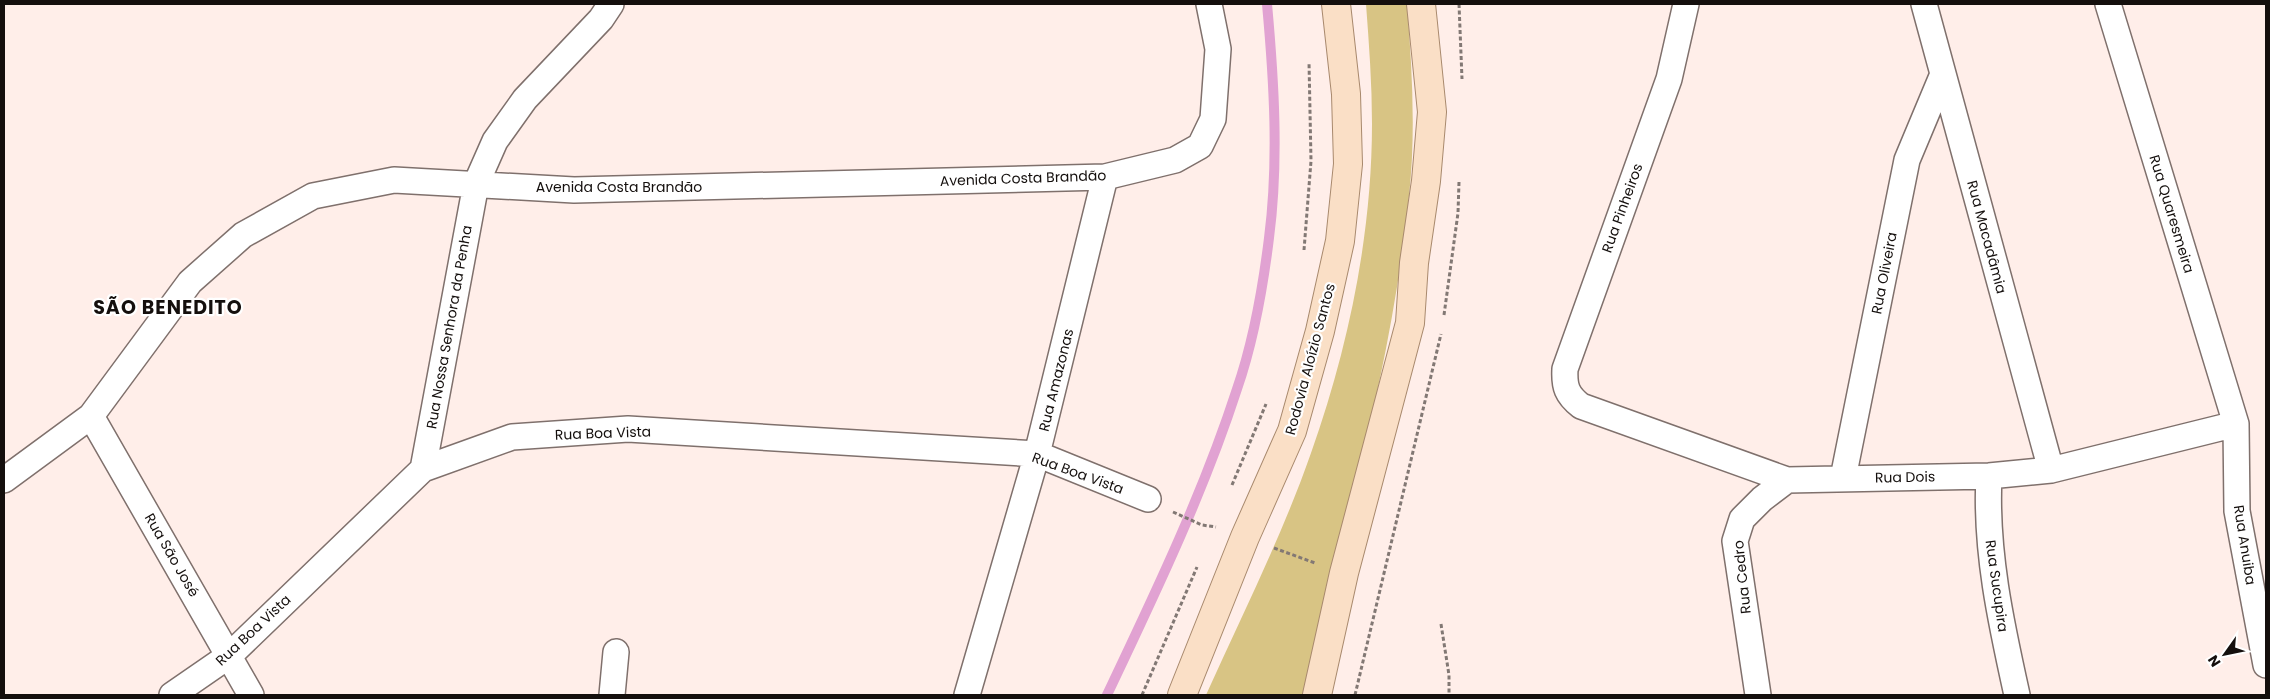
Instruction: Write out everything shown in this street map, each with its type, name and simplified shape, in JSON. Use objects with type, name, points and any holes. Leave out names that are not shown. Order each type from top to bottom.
[{"type":"main road","name":"Rodovia Aloízio Santos","points":[[1182,695],[1245,538],[1292,431],[1320,331],[1340,241],[1348,164],[1346,94],[1336,4]]},
{"type":"main road","points":[[1317,695],[1344,573],[1410,323],[1414,263],[1426,181],[1432,112],[1421,4]]},
{"type":"street","name":"Rua Nossa Senhora da Penha","points":[[423,469],[476,184],[494,141],[525,99],[601,19],[611,4]]},
{"type":"street","name":"Avenida Costa Brandão","points":[[6,476],[92,416],[190,282],[244,235],[313,196],[394,180],[574,190],[1105,177],[1175,160],[1200,146],[1214,118],[1218,49],[1209,4]]},
{"type":"street","name":"Rua Pinheiros","points":[[1581,406],[1569,396],[1564,384],[1564,368],[1669,80],[1686,4]]},
{"type":"street","name":"Rua Macadâmia","points":[[1924,4],[2050,470]]},
{"type":"street","name":"Rua Quaresmeira","points":[[2108,4],[2236,424]]},
{"type":"street","name":"Rua Oliveira","points":[[1843,478],[1907,160],[1943,74]]},
{"type":"street","name":"Rua Amazonas","points":[[967,695],[1037,454],[1105,177]]},
{"type":"street","name":"Rua Dois","points":[[1581,406],[1788,480],[1989,476],[2050,470],[2236,424]]},
{"type":"street","name":"Rua São José","points":[[92,416],[230,655],[251,695]]},
{"type":"street","name":"Rua Anuiba","points":[[2236,424],[2237,511],[2266,665]]},
{"type":"street","name":"Rua Boa Vista","points":[[172,695],[230,655],[423,469],[512,437],[628,429],[1037,454],[1148,499]]},
{"type":"street","name":"Rua Sucupira","points":[[1989,476],[1987,512],[2000,616],[2017,695]]},
{"type":"street","name":"Rua Cedro","points":[[1758,695],[1735,541],[1742,519],[1762,499],[1788,480]]},
{"type":"street","points":[[612,695],[616,652]]},
{"type":"path","points":[[1304,254],[1311,161],[1309,54]]},
{"type":"path","points":[[1229,491],[1268,400]]},
{"type":"path","points":[[1170,511],[1202,525],[1215,527],[1381,587]]},
{"type":"path","points":[[1211,536],[1218,518]]},
{"type":"path","points":[[1142,695],[1200,562]]},
{"type":"path","points":[[1441,624],[1449,675],[1449,695]]},
{"type":"shaded area","points":[[1366,4],[1407,4],[1413,124],[1409,196],[1401,260],[1391,323],[1365,448],[1302,695],[1206,695],[1275,545],[1300,484],[1324,414],[1347,332],[1368,208],[1371,166],[1372,124]]},
{"type":"waterway","points":[[1107,695],[1160,582],[1209,467],[1243,371],[1253,334],[1267,257],[1274,180],[1275,150],[1272,62],[1267,4]]},
{"type":"district","name":"SÃO BENEDITO","points":[[168,307]]}]
